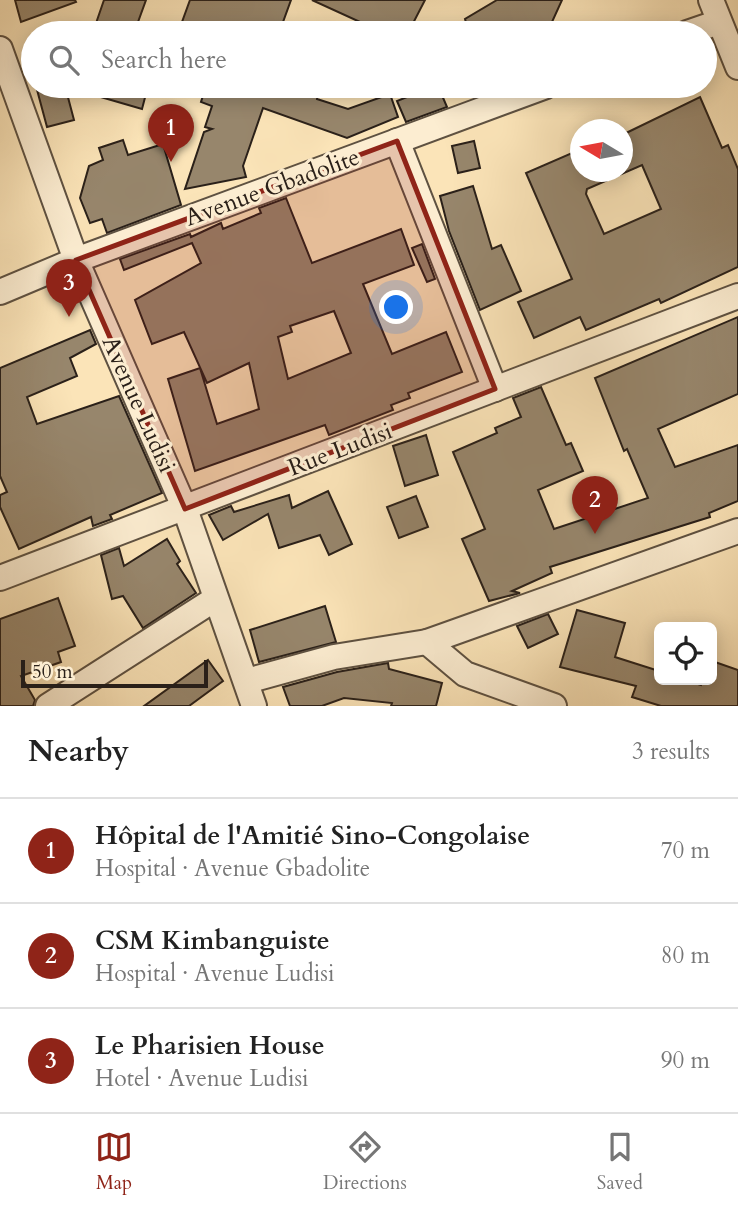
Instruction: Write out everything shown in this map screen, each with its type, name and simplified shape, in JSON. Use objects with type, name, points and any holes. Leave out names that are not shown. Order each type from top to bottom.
[{"type":"street","points":[[715,11],[738,67]]},
{"type":"street","name":"Avenue Ludisi","points":[[0,49],[76,260],[185,509],[254,706]]},
{"type":"street","name":"Avenue Gbadolite","points":[[0,292],[76,260],[513,98]]},
{"type":"street","points":[[397,141],[495,389]]},
{"type":"street","name":"Rue Ludisi","points":[[0,578],[738,296]]},
{"type":"street","points":[[247,681],[334,657],[427,642],[738,531]]},
{"type":"street","points":[[48,706],[215,599]]},
{"type":"street","points":[[427,642],[466,674],[554,706]]},
{"type":"highlighted area","points":[[397,141],[495,389],[185,509],[76,260]]},
{"type":"building","points":[[15,0],[76,2],[21,21]]},
{"type":"building","points":[[104,0],[146,0],[138,21],[97,21]]},
{"type":"building","points":[[190,0],[291,0],[283,21],[182,21]]},
{"type":"building","points":[[312,0],[425,0],[414,21],[358,21]]},
{"type":"building","points":[[497,0],[562,0],[552,21],[465,19]]},
{"type":"building","points":[[39,98],[68,98],[74,120],[47,127]]},
{"type":"building","points":[[104,98],[145,98],[142,109]]},
{"type":"building","points":[[202,98],[317,98],[348,109],[379,98],[391,98],[398,117],[347,138],[263,108],[243,166],[246,177],[185,189],[204,132],[212,129],[205,127],[212,106],[201,102]]},
{"type":"building","points":[[404,98],[443,98],[447,107],[406,122],[397,101]]},
{"type":"building","points":[[700,98],[722,148],[728,145],[738,169],[738,267],[661,303],[659,299],[586,330],[580,317],[534,338],[518,302],[572,279],[526,173],[570,154],[570,182],[603,182],[587,189],[586,194],[604,234],[661,209],[642,165],[633,169],[633,130]]},
{"type":"building","points":[[123,140],[128,155],[163,144],[181,205],[107,233],[102,219],[90,223],[80,198],[89,166],[103,160],[99,148]]},
{"type":"building","points":[[474,141],[480,168],[458,173],[452,146]]},
{"type":"building","points":[[473,186],[492,249],[501,245],[521,291],[480,310],[449,231],[440,196]]},
{"type":"building","points":[[286,198],[312,263],[401,229],[414,265],[363,284],[392,354],[446,332],[462,372],[408,393],[410,398],[391,405],[393,410],[329,435],[325,425],[195,471],[168,379],[200,368],[217,424],[259,409],[249,363],[207,383],[184,332],[152,344],[135,300],[201,263],[192,243],[124,270],[120,259],[190,234],[191,237],[221,223],[223,229],[261,213],[259,208]],"holes":[[[334,311],[351,353],[288,379],[278,337],[292,332],[290,326]]]},
{"type":"building","points":[[422,244],[435,279],[427,282],[412,248]]},
{"type":"building","points":[[738,317],[738,394],[658,429],[675,467],[738,445],[738,501],[709,513],[710,517],[550,567],[552,573],[512,591],[520,593],[489,601],[462,539],[485,529],[453,452],[497,433],[495,428],[521,417],[513,398],[541,387],[566,445],[571,443],[583,471],[538,490],[554,529],[648,498],[627,449],[624,451],[595,378]]},
{"type":"building","points":[[90,330],[96,344],[70,358],[77,376],[27,397],[37,424],[119,396],[162,493],[110,515],[112,519],[93,526],[91,517],[19,549],[0,507],[0,495],[7,492],[0,476],[0,368]]},
{"type":"building","points":[[426,435],[438,475],[405,486],[393,446]]},
{"type":"building","points":[[328,491],[352,544],[329,555],[320,535],[279,548],[268,514],[223,540],[209,515],[231,506],[234,512],[289,495],[292,508]]},
{"type":"building","points":[[416,496],[428,527],[399,538],[387,507]]},
{"type":"building","points":[[167,539],[180,561],[177,564],[196,593],[143,628],[123,596],[112,599],[101,555],[119,548],[124,566]]},
{"type":"building","points":[[58,598],[75,646],[58,652],[61,662],[21,676],[35,700],[33,706],[0,706],[0,619]]},
{"type":"building","points":[[325,606],[336,642],[259,662],[250,630]]},
{"type":"building","points":[[577,610],[625,623],[615,657],[654,669],[654,685],[717,685],[717,663],[738,670],[738,706],[661,706],[632,697],[636,686],[560,667]]},
{"type":"building","points":[[548,614],[558,634],[528,648],[517,626]]},
{"type":"building","points":[[208,660],[223,681],[189,706],[144,706]]},
{"type":"building","points":[[388,663],[389,669],[442,683],[436,706],[391,706],[392,703],[344,698],[322,706],[290,706],[283,687],[337,672]]},
{"type":"place","name":"Hôpital de l'Amitié Sino-Congolaise","points":[[171,162]]},
{"type":"place","name":"Le Pharisien House","points":[[69,317]]},
{"type":"place","name":"CSM Kimbanguiste","points":[[595,534]]}]
